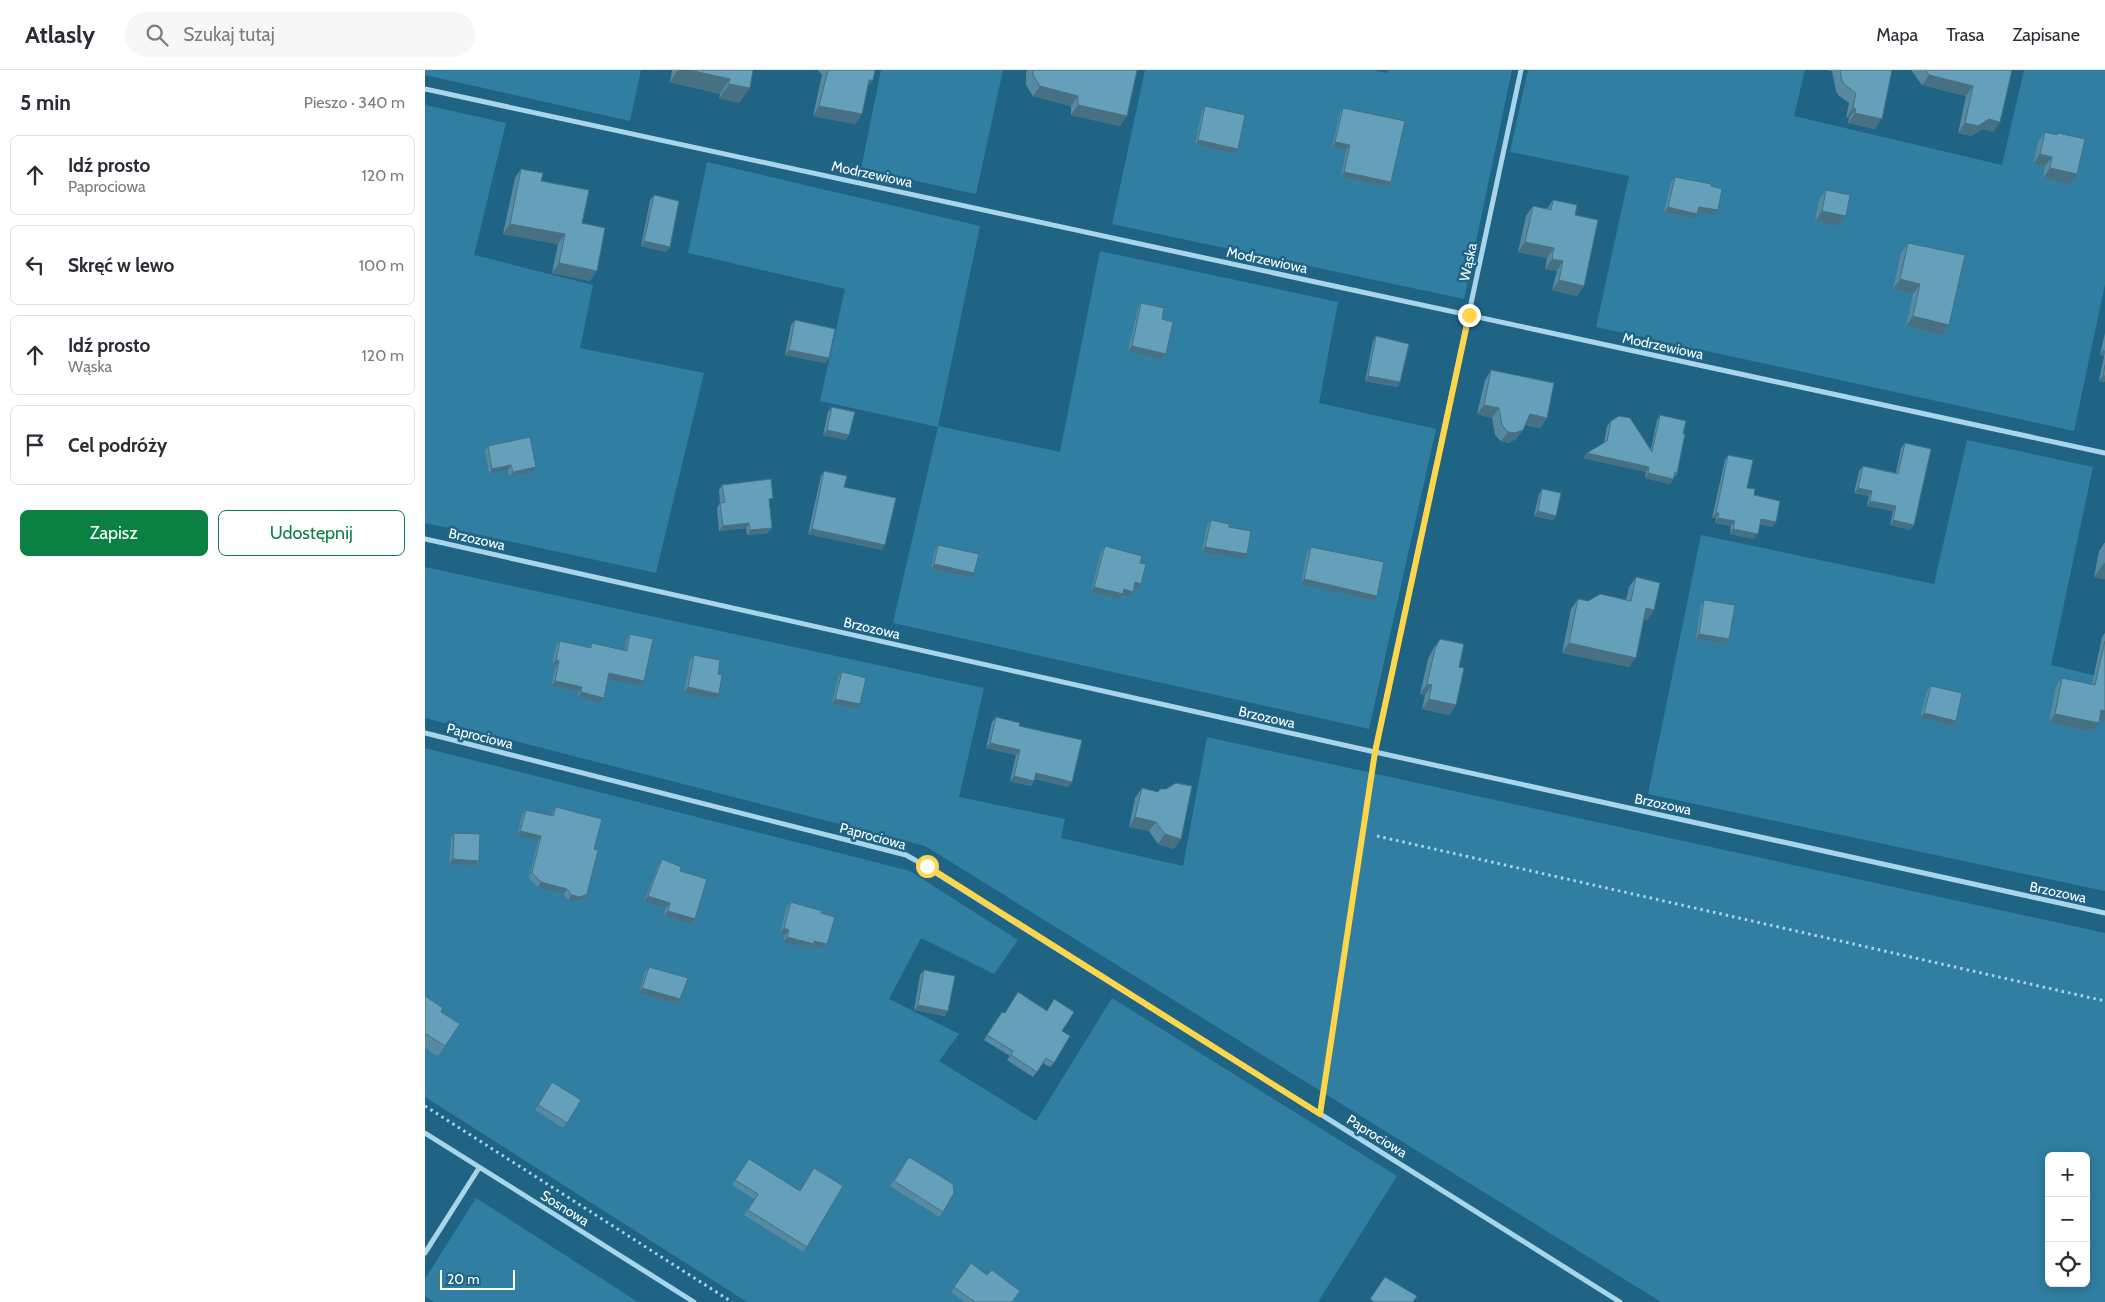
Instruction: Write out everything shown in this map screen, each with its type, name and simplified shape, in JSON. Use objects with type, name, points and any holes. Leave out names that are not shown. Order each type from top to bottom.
[{"type":"street","name":"Wąska","points":[[1375,752],[1521,70]]},
{"type":"street","name":"Modrzewiowa","points":[[425,89],[2105,454]]},
{"type":"street","name":"Brzozowa","points":[[425,539],[2105,913]]},
{"type":"street","name":"Paprociowa","points":[[425,733],[911,858],[1620,1302]]},
{"type":"street","name":"Sosnowa","points":[[425,1133],[694,1302]]},
{"type":"street","points":[[425,1253],[479,1168]]},
{"type":"lane","points":[[1320,1114],[1375,752]]},
{"type":"path","points":[[1363,833],[2105,1001]]},
{"type":"path","points":[[425,1106],[732,1302]]},
{"type":"shaded area","points":[[425,70],[641,70],[630,121],[425,75]]},
{"type":"shaded area","points":[[881,70],[1003,70],[976,194],[861,169]]},
{"type":"shaded area","points":[[1145,70],[1374,70],[1387,73],[1388,70],[1512,70],[1464,299],[1112,224]]},
{"type":"shaded area","points":[[1528,70],[1805,70],[1794,116],[2002,165],[2024,70],[2105,70],[2105,284],[2074,431],[1596,327],[1629,176],[1510,152]]},
{"type":"shaded area","points":[[425,105],[506,123],[474,255],[593,285],[580,348],[704,373],[656,573],[425,523]]},
{"type":"shaded area","points":[[707,162],[980,226],[938,426],[1060,452],[1100,251],[1338,302],[1319,403],[1436,429],[1369,729],[893,623],[938,427],[820,401],[845,289],[688,253]]},
{"type":"shaded area","points":[[1967,440],[2093,467],[2051,665],[2105,678],[2105,891],[1648,794],[1701,535],[1934,584]]},
{"type":"shaded area","points":[[425,567],[984,688],[959,797],[1065,819],[1061,838],[1183,866],[1207,737],[2105,933],[2105,1302],[1661,1302],[925,846],[425,718]]},
{"type":"shaded area","points":[[425,748],[910,871],[1018,940],[994,974],[921,938],[889,999],[959,1034],[939,1061],[1036,1121],[1112,998],[1397,1176],[1318,1302],[747,1302],[425,1097]]},
{"type":"shaded area","points":[[476,1198],[638,1302],[434,1302],[425,1296],[425,1279]]},
{"type":"building","points":[[689,70],[753,70],[750,88],[729,84],[730,79]]},
{"type":"building","points":[[828,70],[875,70],[873,80],[869,80],[862,114],[819,106]]},
{"type":"building","points":[[1033,70],[1137,70],[1127,116],[1078,105],[1078,96],[1040,86],[1033,75]]},
{"type":"building","points":[[1840,70],[1892,70],[1882,119],[1855,113],[1856,109],[1853,108],[1856,93],[1842,81]]},
{"type":"building","points":[[1925,70],[2012,70],[2000,122],[1989,119],[1978,126],[1965,123],[1973,86],[1929,75]]},
{"type":"building","points":[[1205,106],[1245,115],[1238,149],[1198,140]]},
{"type":"building","points":[[1343,108],[1405,121],[1391,182],[1344,172],[1350,145],[1335,142]]},
{"type":"building","points":[[2045,132],[2085,139],[2077,174],[2050,168],[2052,157],[2040,154]]},
{"type":"building","points":[[521,169],[543,173],[541,181],[589,190],[582,223],[605,228],[597,271],[559,263],[565,234],[510,224]]},
{"type":"building","points":[[1675,177],[1711,184],[1711,186],[1722,189],[1718,210],[1699,207],[1697,214],[1668,207]]},
{"type":"building","points":[[1826,190],[1850,195],[1846,216],[1822,211]]},
{"type":"building","points":[[654,195],[679,201],[670,247],[644,241]]},
{"type":"building","points":[[1553,200],[1577,205],[1575,215],[1598,220],[1584,286],[1559,280],[1563,261],[1552,259],[1554,248],[1525,242],[1533,206],[1551,210]]},
{"type":"building","points":[[1908,243],[1965,255],[1949,325],[1913,316],[1920,284],[1900,279]]},
{"type":"building","points":[[1141,303],[1164,308],[1162,319],[1173,322],[1166,354],[1132,346]]},
{"type":"building","points":[[795,320],[835,329],[829,358],[789,350]]},
{"type":"building","points":[[1376,336],[1409,344],[1400,382],[1368,376]]},
{"type":"building","points":[[1491,370],[1554,383],[1547,418],[1530,414],[1523,430],[1515,433],[1508,432],[1502,425],[1499,408],[1484,405]]},
{"type":"building","points":[[832,407],[855,412],[849,435],[827,430]]},
{"type":"building","points":[[1660,415],[1686,421],[1677,473],[1675,472],[1673,479],[1648,473],[1649,467],[1587,453],[1607,441],[1611,421],[1619,416],[1630,418],[1652,452]]},
{"type":"building","points":[[530,437],[536,467],[513,472],[511,465],[492,469],[488,446]]},
{"type":"building","points":[[1905,443],[1931,449],[1914,525],[1893,520],[1896,506],[1870,501],[1872,491],[1858,488],[1863,466],[1898,474]]},
{"type":"building","points":[[1728,455],[1753,460],[1747,488],[1755,489],[1754,495],[1780,501],[1776,522],[1761,519],[1758,534],[1733,529],[1735,521],[1718,518],[1719,513],[1716,513]]},
{"type":"building","points":[[824,471],[847,476],[844,487],[896,498],[885,545],[812,529]]},
{"type":"building","points":[[771,479],[773,498],[769,499],[772,528],[750,530],[749,523],[723,526],[720,503],[725,502],[722,485]]},
{"type":"building","points":[[1542,489],[1561,493],[1556,516],[1538,511]]},
{"type":"building","points":[[1211,520],[1229,524],[1229,527],[1251,531],[1247,554],[1205,547]]},
{"type":"building","points":[[938,545],[979,554],[974,573],[934,564]]},
{"type":"building","points":[[1105,546],[1142,556],[1140,563],[1146,564],[1141,584],[1135,582],[1133,592],[1124,589],[1123,594],[1094,587]]},
{"type":"building","points":[[1311,547],[1384,562],[1377,596],[1304,579]]},
{"type":"building","points":[[1636,577],[1660,583],[1654,610],[1646,608],[1636,658],[1569,643],[1578,599],[1588,601],[1600,594],[1631,601]]},
{"type":"building","points":[[1704,600],[1735,605],[1729,639],[1699,634]]},
{"type":"building","points":[[630,634],[653,639],[644,681],[609,673],[604,698],[581,692],[582,687],[555,681],[559,661],[556,660],[560,641],[591,648],[592,643],[627,651]]},
{"type":"building","points":[[1440,639],[1464,644],[1459,667],[1464,668],[1456,705],[1429,699],[1432,685],[1427,684],[1435,649]]},
{"type":"building","points":[[2105,641],[2105,711],[2101,710],[2099,723],[2055,714],[2062,678],[2095,685]]},
{"type":"building","points":[[694,655],[720,660],[718,674],[722,675],[719,694],[688,687]]},
{"type":"building","points":[[842,672],[866,678],[860,704],[835,699]]},
{"type":"building","points":[[1931,686],[1962,693],[1956,721],[1924,713]]},
{"type":"building","points":[[996,717],[1020,723],[1019,726],[1082,740],[1072,782],[1036,773],[1034,781],[1014,776],[1020,750],[990,743]]},
{"type":"building","points":[[1176,783],[1192,786],[1181,839],[1165,834],[1156,822],[1135,817],[1142,788],[1158,792],[1160,789],[1166,789]]},
{"type":"building","points":[[556,807],[602,819],[594,849],[598,850],[587,894],[580,897],[571,895],[567,889],[541,882],[532,873],[541,836],[520,831],[526,810],[553,816]]},
{"type":"building","points":[[454,833],[480,834],[479,861],[453,859]]},
{"type":"building","points":[[662,859],[681,867],[680,871],[707,879],[695,919],[668,911],[670,903],[648,896]]},
{"type":"building","points":[[791,902],[835,917],[827,944],[814,941],[814,944],[787,937],[789,930],[784,928]]},
{"type":"building","points":[[649,967],[688,978],[680,999],[642,988]]},
{"type":"building","points":[[924,970],[955,976],[948,1011],[918,1005]]},
{"type":"building","points":[[1018,992],[1047,1011],[1054,999],[1074,1012],[1062,1031],[1070,1036],[1054,1063],[1046,1058],[1037,1072],[1011,1055],[1013,1051],[987,1035],[1002,1012],[1005,1013]]},
{"type":"building","points":[[425,996],[443,1008],[441,1012],[460,1024],[445,1046],[426,1034],[425,1037]]},
{"type":"building","points":[[552,1082],[581,1100],[567,1123],[538,1105]]},
{"type":"building","points":[[909,1157],[953,1184],[954,1193],[943,1212],[894,1181]]},
{"type":"building","points":[[749,1159],[800,1191],[814,1168],[843,1186],[807,1247],[748,1210],[758,1194],[735,1180]]},
{"type":"building","points":[[971,1263],[987,1275],[992,1270],[1020,1291],[1012,1302],[975,1302],[954,1287]]},
{"type":"building","points":[[1385,1277],[1417,1296],[1413,1302],[1374,1302],[1370,1299]]},
{"type":"route","points":[[927,866],[1320,1114],[1375,752],[1469,315]]}]
